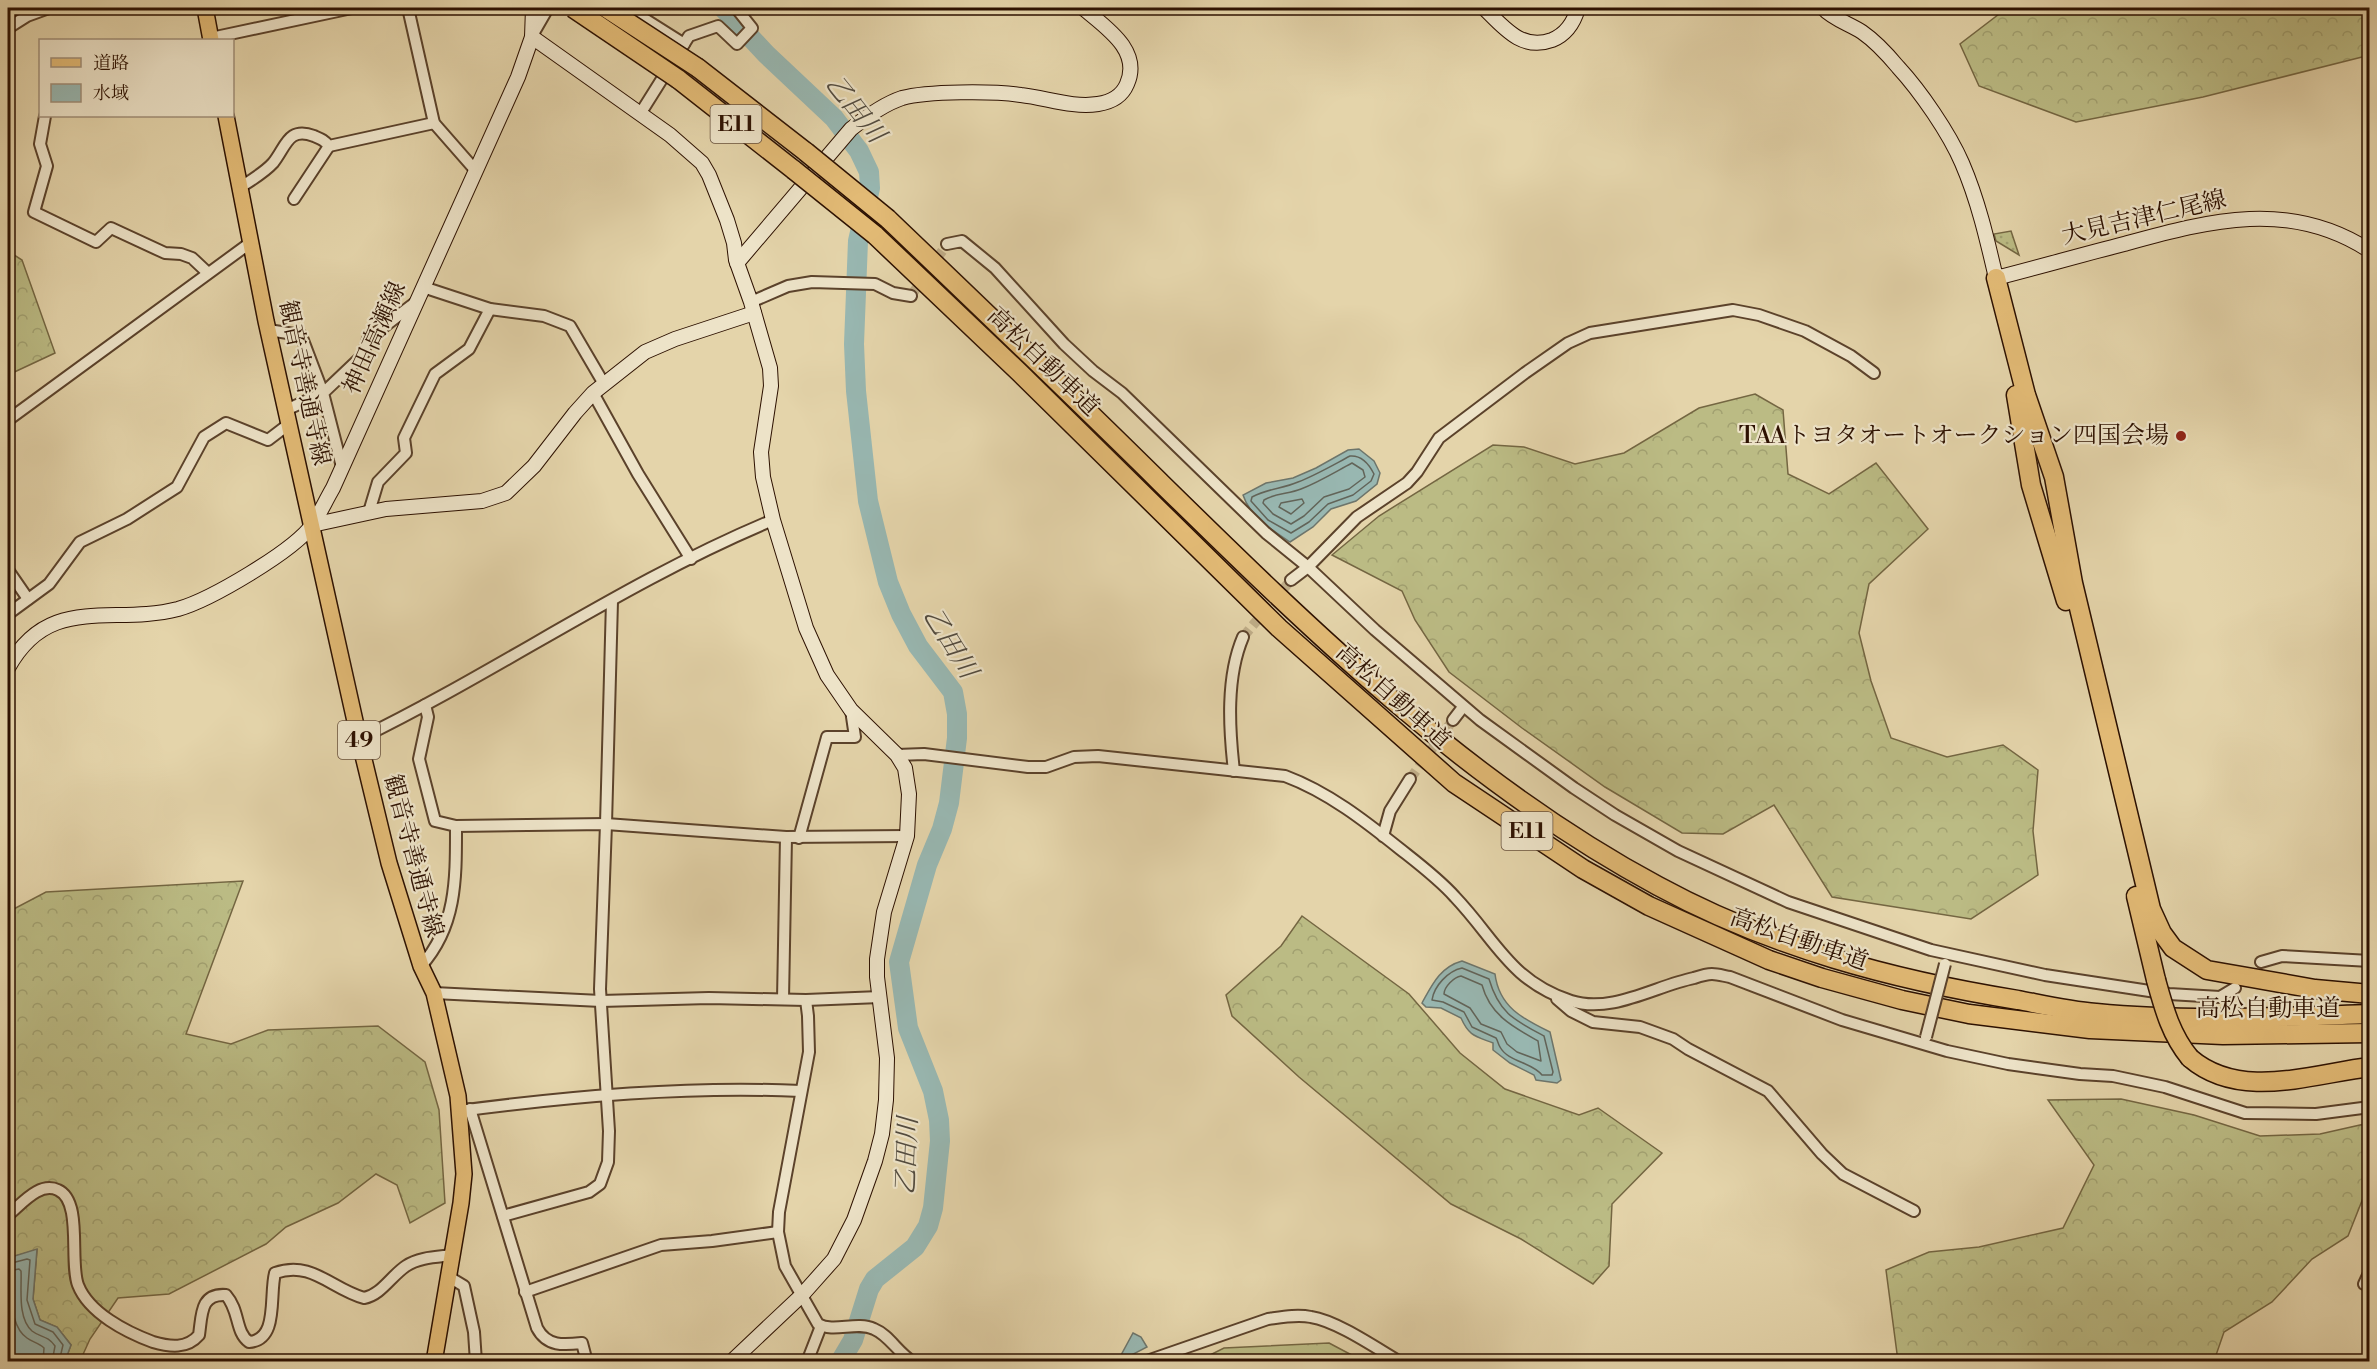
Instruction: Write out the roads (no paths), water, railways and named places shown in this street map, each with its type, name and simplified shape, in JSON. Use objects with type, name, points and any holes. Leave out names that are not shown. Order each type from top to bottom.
[{"type":"highway","name":"高松自動車道","points":[[573,8],[678,79],[875,235],[1020,373],[1279,628],[1454,783],[1584,869],[1649,906],[1769,960],[1902,1000],[1969,1014],[2112,1030],[2223,1035],[2370,1033]]},
{"type":"highway","name":"高松自動車道","points":[[606,8],[698,68],[888,219],[1032,356],[1292,612],[1388,697],[1540,813],[1597,851],[1661,888],[1776,940],[1905,979],[1973,993],[2095,1013],[2221,1018],[2370,1014]]},
{"type":"highway","points":[[1996,278],[1998,310],[2018,403],[2031,485],[2062,585],[2156,980],[2170,1027],[2179,1045],[2203,1069],[2221,1077],[2243,1082],[2279,1081],[2370,1067]]},
{"type":"highway","points":[[1996,278],[2026,395],[2054,477],[2073,583],[2151,909],[2162,933],[2173,948],[2207,970],[2315,990],[2370,994]]},
{"type":"main road","points":[[205,8],[211,39]]},
{"type":"main road","name":"観音寺善通寺線","points":[[226,117],[268,330],[359,739],[389,863],[421,966],[434,993],[458,1096],[464,1110],[464,1174],[453,1255],[434,1362]]},
{"type":"street","points":[[8,28],[27,16],[49,8]]},
{"type":"street","points":[[211,39],[352,8]]},
{"type":"street","points":[[408,8],[434,123],[476,171]]},
{"type":"street","name":"神田高瀬線","points":[[8,668],[28,639],[44,627],[67,618],[89,615],[155,614],[180,608],[229,585],[290,548],[312,525],[342,467],[518,77],[532,37],[533,8]]},
{"type":"street","points":[[548,8],[532,37],[670,135],[702,163],[719,198],[770,368],[771,386],[761,452],[763,477],[773,520],[806,628],[827,675],[851,710],[897,754],[905,768],[909,794],[907,836],[884,912],[877,960],[887,1058],[882,1134],[854,1220],[834,1258],[802,1295],[731,1362]]},
{"type":"street","points":[[627,8],[684,44]]},
{"type":"street","points":[[640,114],[690,36],[718,26],[737,44],[752,28],[736,8]]},
{"type":"street","points":[[737,263],[851,129],[901,99],[924,94],[1020,94],[1079,105],[1111,101],[1123,92],[1128,82],[1131,69],[1129,54],[1119,40],[1083,8]]},
{"type":"street","points":[[1484,8],[1518,39],[1532,44],[1558,38],[1574,20],[1578,8]]},
{"type":"street","points":[[1811,8],[1818,8]]},
{"type":"street","points":[[1823,8],[1830,15],[1865,34],[1899,68],[1943,129],[1962,163],[1984,227],[1996,278]]},
{"type":"street","points":[[45,117],[40,144],[47,166],[34,212],[96,242],[111,228],[165,253],[181,254],[192,258],[208,273]]},
{"type":"street","points":[[294,199],[329,146],[434,123]]},
{"type":"street","points":[[239,188],[273,162],[285,144],[297,133],[303,132],[324,140],[329,146]]},
{"type":"street","name":"大見吉津仁尾線","points":[[1996,278],[2196,224],[2239,218],[2276,219],[2320,228],[2370,251]]},
{"type":"street","points":[[947,244],[962,241],[995,268],[1064,344],[1093,371],[1122,393],[1266,533],[1308,567],[1463,706],[1574,788],[1678,851],[1788,902],[1946,959],[2169,994],[2220,997],[2235,988]]},
{"type":"street","points":[[8,420],[250,243]]},
{"type":"street","points":[[312,525],[369,512],[482,501],[506,493],[534,466],[574,413],[599,389],[645,352],[753,308],[788,286],[812,282],[875,284],[892,294],[911,296]]},
{"type":"street","points":[[423,287],[490,309],[544,316],[570,326],[638,474],[690,559]]},
{"type":"street","points":[[8,614],[49,584],[80,542],[127,519],[177,487],[204,437],[226,423],[268,440],[287,417],[323,393],[363,355],[368,339],[416,302]]},
{"type":"street","points":[[369,512],[378,482],[406,453],[404,438],[435,374],[469,349],[490,309]]},
{"type":"street","points":[[1292,580],[1308,567],[1357,517],[1407,483],[1439,438],[1568,343],[1590,333],[1733,310],[1759,315],[1805,332],[1851,356],[1874,373]]},
{"type":"street","points":[[268,330],[301,335],[323,393],[342,467]]},
{"type":"street","points":[[359,739],[690,559],[773,520]]},
{"type":"street","points":[[8,570],[28,599]]},
{"type":"street","points":[[503,1216],[589,1192],[600,1184],[608,1162],[609,1131],[600,988],[612,601]]},
{"type":"street","points":[[1234,771],[1230,734],[1233,666],[1243,637]]},
{"type":"street","points":[[425,705],[428,717],[419,759],[435,821],[456,826],[606,824],[799,838],[907,836]]},
{"type":"street","points":[[1453,720],[1463,706]]},
{"type":"street","points":[[799,838],[827,737],[855,737],[851,710]]},
{"type":"street","points":[[897,754],[924,754],[1028,767],[1047,767],[1074,756],[1098,756],[1286,776],[1304,783],[1343,807],[1383,836],[1455,897],[1500,953],[1521,975],[1552,994],[1588,1005],[1630,998],[1675,982],[1712,974],[1730,977],[1842,1020],[1926,1040],[1947,1051],[2008,1064],[2113,1076],[2165,1087],[2245,1113],[2316,1114],[2370,1107]]},
{"type":"street","points":[[1383,836],[1390,811],[1410,779]]},
{"type":"street","points":[[421,966],[435,950],[451,910],[456,876],[456,826]]},
{"type":"street","points":[[783,999],[786,837]]},
{"type":"street","points":[[2260,962],[2282,956],[2370,962]]},
{"type":"street","points":[[1926,1040],[1946,959]]},
{"type":"street","points":[[434,993],[601,1001],[710,998],[806,1000],[880,997]]},
{"type":"street","points":[[1552,994],[1571,1011],[1593,1022],[1640,1027],[1673,1039],[1696,1054],[1768,1091],[1822,1154],[1843,1174],[1914,1211]]},
{"type":"street","points":[[806,1000],[809,1052],[779,1212],[778,1232],[785,1266],[816,1322],[821,1326],[858,1324],[874,1329],[913,1362]]},
{"type":"street","points":[[587,1362],[582,1343],[561,1345],[541,1335],[525,1292],[503,1216],[464,1110],[606,1095],[737,1088],[801,1091]]},
{"type":"street","points":[[8,1215],[28,1197],[43,1189],[51,1188],[65,1194],[70,1202],[73,1217],[74,1268],[78,1286],[90,1303],[106,1317],[138,1336],[171,1346],[193,1341],[199,1335],[203,1309],[208,1298],[216,1294],[226,1295],[236,1308],[243,1338],[249,1342],[262,1338],[268,1332],[275,1273],[287,1269],[298,1269],[317,1274],[364,1298],[372,1297],[405,1266],[415,1261],[453,1255]]},
{"type":"street","points":[[525,1292],[662,1245],[712,1242],[778,1232]]},
{"type":"street","points":[[2364,1284],[2370,1271]]},
{"type":"street","points":[[449,1277],[464,1286],[474,1332],[476,1362]]},
{"type":"street","points":[[1144,1362],[1268,1319],[1287,1316],[1311,1317],[1331,1323],[1400,1362]]},
{"type":"street","points":[[807,1362],[821,1326]]},
{"type":"water","points":[[1359,449],[1374,461],[1380,473],[1377,484],[1356,501],[1331,509],[1313,527],[1290,542],[1262,522],[1246,503],[1243,495],[1266,483],[1293,478],[1348,450]]},
{"type":"water","points":[[1462,961],[1495,974],[1501,995],[1514,1011],[1550,1032],[1561,1080],[1557,1083],[1536,1080],[1534,1075],[1510,1063],[1493,1050],[1493,1043],[1470,1032],[1461,1018],[1441,1008],[1426,1007],[1422,1003],[1442,972]]},
{"type":"water","points":[[37,1249],[33,1299],[40,1320],[57,1327],[71,1345],[65,1361],[8,1361],[8,1258]]},
{"type":"water","points":[[1133,1333],[1141,1337],[1147,1347],[1124,1359],[1120,1357]]},
{"type":"waterway","name":"乙田川","points":[[723,8],[766,54],[834,118],[859,151],[869,172],[870,188],[858,241],[854,344],[856,391],[868,501],[888,582],[901,614],[918,646],[953,692],[957,714],[957,738],[949,803],[942,829],[927,865],[899,962],[908,1028],[933,1091],[939,1120],[940,1141],[933,1208],[928,1226],[915,1247],[875,1279],[869,1289],[853,1340],[840,1362]]},
{"type":"tunnel","points":[[911,296],[947,244]]},
{"type":"tunnel","points":[[1243,637],[1291,580]]},
{"type":"tunnel","points":[[1410,779],[1453,720]]},
{"type":"place","name":"TAAトヨタオートオークション四国会場","points":[[2181,436]]}]
